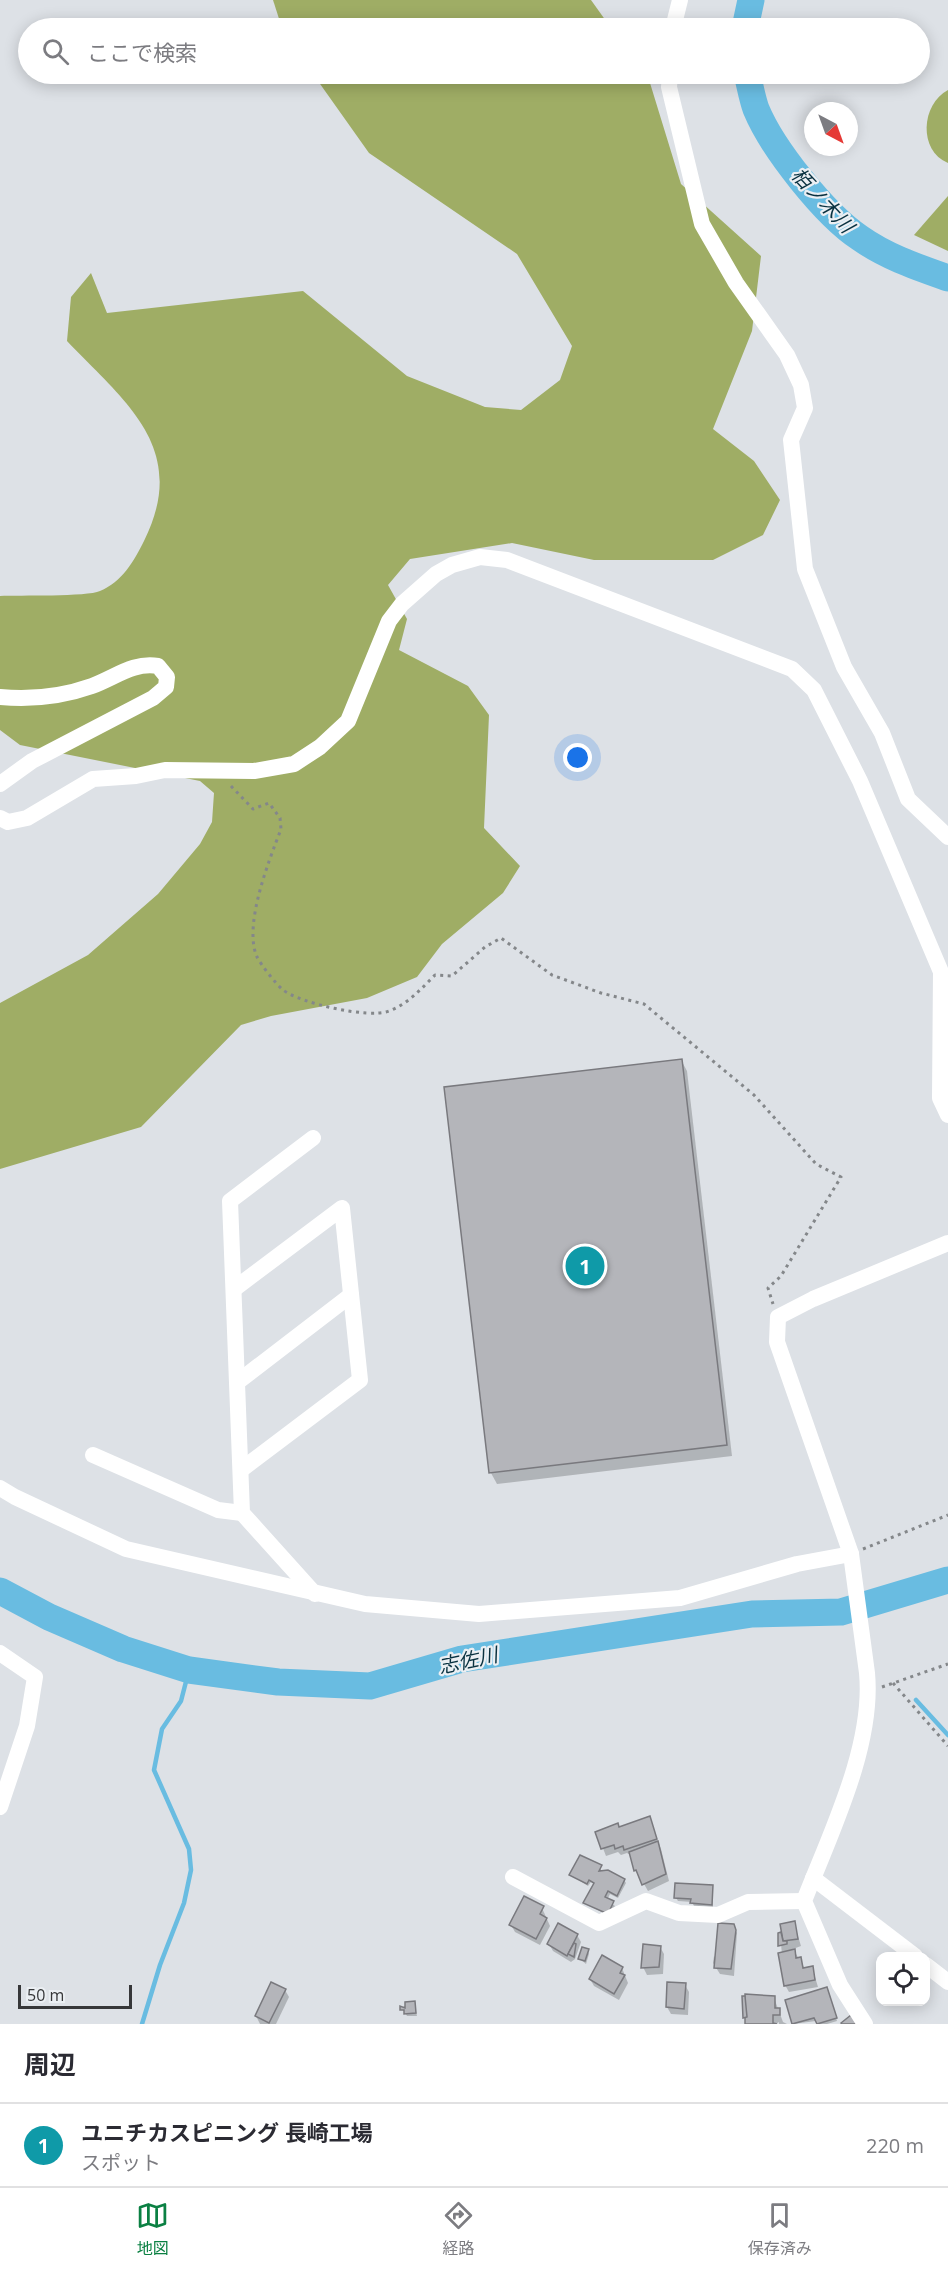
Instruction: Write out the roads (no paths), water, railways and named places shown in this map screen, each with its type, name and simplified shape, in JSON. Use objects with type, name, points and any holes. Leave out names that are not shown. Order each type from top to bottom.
[{"type":"street","points":[[676,18],[680,0]]},
{"type":"street","points":[[669,84],[702,224],[736,283],[786,355],[801,385],[805,408],[791,440],[805,569],[844,667],[882,734],[908,799],[948,837]]},
{"type":"street","points":[[0,818],[8,822],[27,818],[93,779],[136,777],[165,770],[254,771],[294,764],[320,747],[348,721],[389,621],[402,604],[452,565],[480,558],[507,560],[792,669],[814,690],[860,782],[941,972],[940,1098],[948,1115]]},
{"type":"street","points":[[0,697],[35,700],[64,694],[93,686],[144,664],[159,666],[167,677],[165,687],[153,698],[32,761],[0,784]]},
{"type":"street","points":[[242,1513],[239,1381],[230,1201],[313,1138]]},
{"type":"street","points":[[234,1289],[342,1208],[360,1380],[242,1469]]},
{"type":"street","points":[[865,2024],[840,1985],[804,1902],[859,1751],[869,1692],[851,1554],[777,1342],[778,1317],[813,1299],[948,1243]]},
{"type":"street","points":[[239,1381],[351,1295]]},
{"type":"street","points":[[93,1455],[218,1510],[242,1513],[315,1594]]},
{"type":"street","points":[[0,1488],[126,1549],[365,1604],[479,1614],[680,1598],[797,1564],[851,1554]]},
{"type":"street","points":[[0,1653],[35,1677],[27,1726],[0,1807]]},
{"type":"street","points":[[513,1877],[599,1923],[646,1901],[679,1913],[718,1915],[748,1902],[804,1902]]},
{"type":"street","points":[[813,1878],[910,1952]]},
{"type":"street","points":[[930,1968],[948,1982]]},
{"type":"waterway","name":"栢ノ木川","points":[[747,18],[751,0]]},
{"type":"waterway","name":"栢ノ木川","points":[[749,84],[756,109],[774,142],[801,180],[831,214],[860,238],[881,251],[948,278]]},
{"type":"waterway","name":"志佐川","points":[[0,1591],[49,1617],[123,1649],[189,1670],[278,1682],[370,1686],[462,1659],[752,1614],[841,1612],[948,1580]]},
{"type":"waterway","points":[[142,2024],[160,1965],[184,1903],[191,1870],[189,1849],[154,1770],[162,1729],[181,1701],[189,1670]]},
{"type":"waterway","points":[[916,1700],[948,1735]]},
{"type":"place","name":"ユニチカスピニング 長崎工場","points":[[585,1266]]}]
